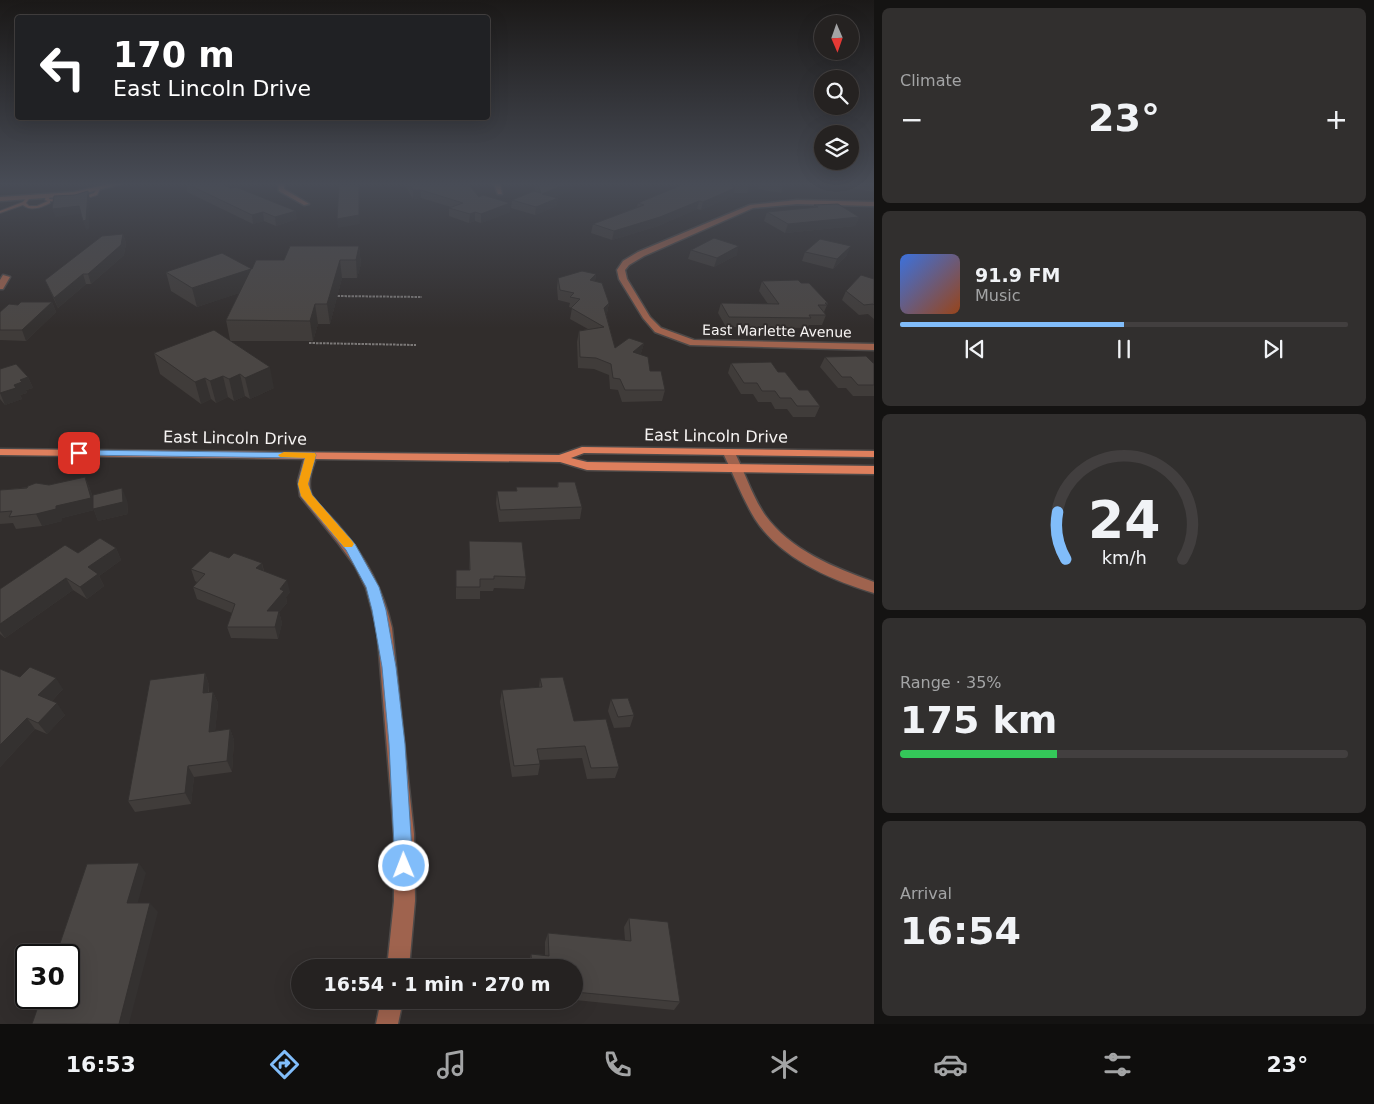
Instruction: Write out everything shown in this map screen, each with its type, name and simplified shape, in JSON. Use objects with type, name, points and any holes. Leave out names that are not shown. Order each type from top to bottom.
[{"type":"main road","name":"East Lincoln Drive","points":[[560,459],[582,450],[874,454]]},
{"type":"main road","name":"East Lincoln Drive","points":[[0,452],[560,459],[587,466],[874,470]]},
{"type":"street","name":"East Marlette Avenue","points":[[692,232],[626,263],[621,270],[623,279],[658,330],[679,339],[706,345],[874,347]]},
{"type":"street","points":[[0,287],[6,277]]},
{"type":"street","points":[[729,453],[762,520],[777,537],[822,566],[874,588]]},
{"type":"street","points":[[311,455],[303,484],[306,496],[350,547],[366,573],[376,596],[386,644],[397,744],[404,849],[403,909],[399,959]]},
{"type":"street","points":[[387,1024],[390,1009]]},
{"type":"path","points":[[331,296],[422,297]]},
{"type":"path","points":[[308,343],[416,345]]},
{"type":"building","points":[[123,234],[121,245],[88,274],[83,274],[54,298],[45,280],[102,236]]},
{"type":"building","points":[[714,238],[739,246],[717,258],[691,250]]},
{"type":"building","points":[[820,239],[851,246],[837,259],[805,252]]},
{"type":"building","points":[[290,246],[359,246],[356,260],[340,260],[327,304],[315,304],[310,321],[226,320],[251,269],[192,288],[166,272],[222,253],[252,269],[256,260],[284,260]]},
{"type":"building","points":[[582,271],[596,274],[590,280],[602,283],[609,303],[604,308],[615,348],[629,338],[644,343],[633,352],[648,357],[650,371],[661,371],[665,390],[625,390],[620,379],[613,378],[611,364],[596,358],[580,357],[579,331],[604,327],[571,308],[580,299],[570,297],[574,293],[560,290],[558,278]]},
{"type":"building","points":[[861,275],[874,279],[874,305],[864,305],[846,291]]},
{"type":"building","points":[[798,280],[801,283],[809,283],[828,303],[825,303],[827,305],[818,305],[826,315],[809,315],[811,318],[729,317],[721,303],[779,304],[762,281]]},
{"type":"building","points":[[21,302],[52,302],[22,330],[0,330],[0,312],[9,304],[18,305]]},
{"type":"building","points":[[214,330],[270,367],[245,378],[240,374],[229,379],[223,376],[210,381],[205,378],[195,382],[154,353]]},
{"type":"building","points":[[866,356],[874,363],[874,385],[858,385],[851,377],[842,377],[825,357]]},
{"type":"building","points":[[771,362],[778,372],[785,372],[799,390],[808,390],[820,406],[797,406],[791,398],[780,398],[775,391],[762,391],[757,383],[744,383],[731,363]]},
{"type":"building","points":[[16,364],[28,377],[14,385],[16,388],[0,393],[0,369]]},
{"type":"building","points":[[85,477],[91,498],[56,506],[56,509],[36,514],[9,517],[12,511],[0,512],[0,490],[27,488],[36,483],[49,485]]},
{"type":"building","points":[[558,482],[575,482],[582,507],[500,510],[497,491],[517,491],[516,487],[558,487]]},
{"type":"building","points":[[122,488],[123,502],[93,509],[93,495]]},
{"type":"building","points":[[100,538],[116,548],[88,567],[98,574],[80,587],[66,578],[0,624],[0,589],[65,545],[78,553]]},
{"type":"building","points":[[469,541],[522,542],[526,577],[494,576],[494,579],[480,579],[480,587],[456,587],[456,570],[470,570]]},
{"type":"building","points":[[210,551],[229,558],[234,553],[262,563],[256,568],[287,580],[280,589],[284,591],[267,611],[279,611],[275,627],[227,627],[235,604],[193,587],[205,574],[191,569]]},
{"type":"building","points":[[30,667],[56,678],[38,695],[57,703],[38,723],[27,718],[0,745],[0,669],[20,677]]},
{"type":"building","points":[[205,673],[203,693],[213,692],[209,732],[230,729],[227,761],[188,766],[185,793],[128,801],[150,680]]},
{"type":"building","points":[[563,677],[574,721],[606,719],[619,767],[591,768],[585,746],[537,749],[540,764],[514,766],[502,690],[542,687],[540,678]]},
{"type":"building","points":[[628,698],[634,715],[618,717],[611,699]]},
{"type":"building","points":[[139,863],[127,903],[150,903],[119,1024],[32,1024],[37,1009],[80,1009],[80,944],[60,944],[87,864]]},
{"type":"building","points":[[629,918],[668,922],[680,1002],[583,993],[583,959],[531,959],[531,954],[549,956],[548,933],[631,941]]},
{"type":"slow traffic","points":[[284,455],[311,455],[303,484],[306,496],[348,544]]},
{"type":"route","points":[[79,453],[311,455],[303,484],[306,496],[350,547],[366,573],[376,596],[386,644],[397,744],[402,802],[404,866]]}]
